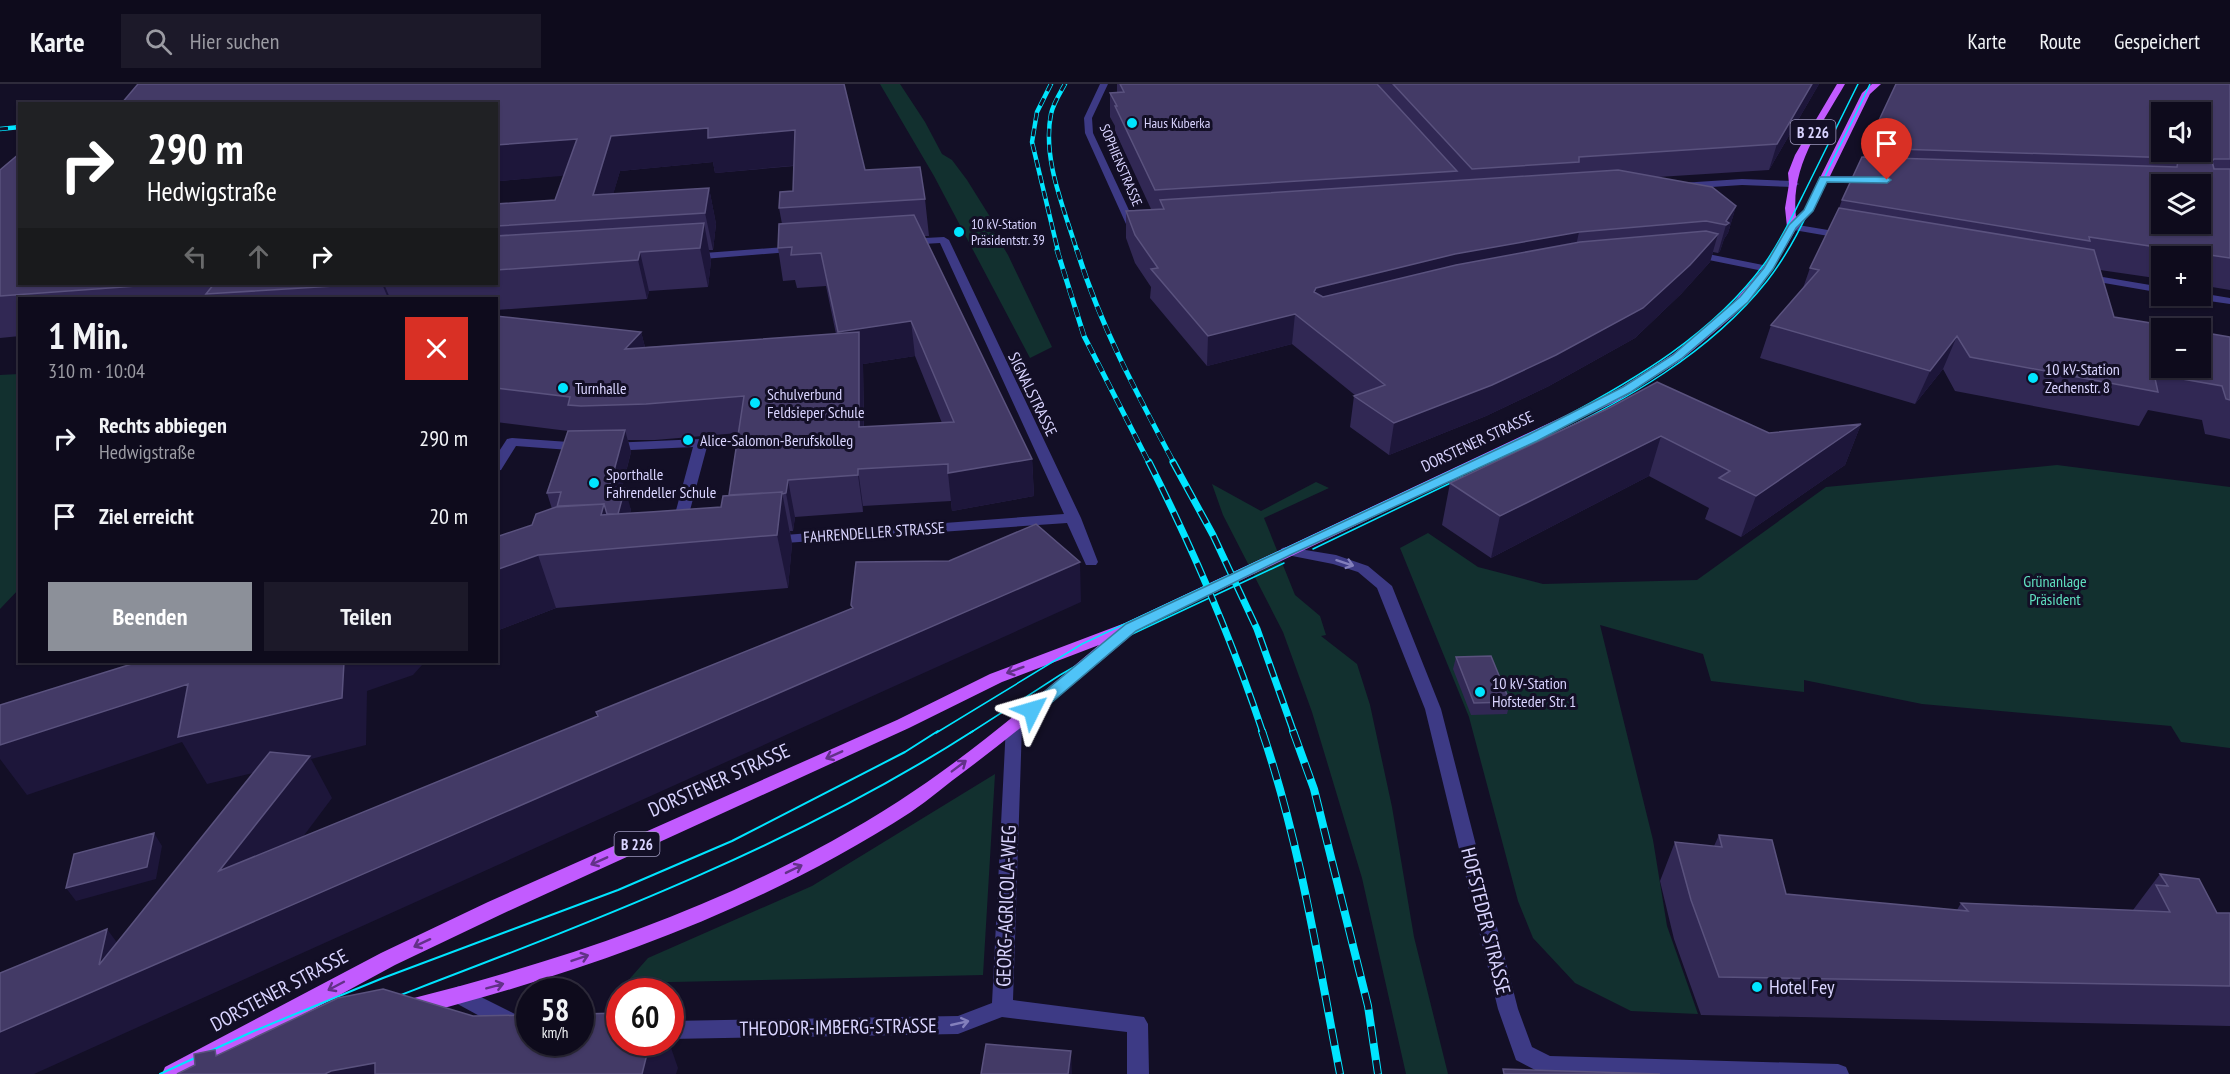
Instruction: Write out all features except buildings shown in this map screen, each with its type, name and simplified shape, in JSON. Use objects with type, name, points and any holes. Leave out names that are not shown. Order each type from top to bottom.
[{"type":"main road","name":"B 226","points":[[1792,227],[1790,207],[1802,183],[1793,172],[1800,155],[1841,84]]},
{"type":"main road","name":"DORSTENER STRASSE","points":[[173,1074],[388,959],[495,908],[903,724],[996,678],[1131,627],[1287,551],[1432,486],[1615,397],[1677,357],[1744,299],[1768,269],[1792,227],[1808,211],[1866,93],[1877,84]]},
{"type":"main road","points":[[1802,183],[1823,179]]},
{"type":"main road","name":"DORSTENER STRASSE","points":[[387,1014],[525,978],[649,934],[742,894],[826,854],[906,806],[1014,725],[1131,627]]},
{"type":"main road","points":[[207,1074],[228,1067]]},
{"type":"street","name":"SOPHIENSTRASSE","points":[[1104,84],[1088,118],[1089,133],[1131,224],[1150,222]]},
{"type":"street","points":[[1823,179],[1887,180]]},
{"type":"street","points":[[1672,187],[1743,182],[1802,183]]},
{"type":"street","points":[[1792,227],[1862,239]]},
{"type":"street","name":"SIGNALSTRASSE","points":[[898,243],[945,240],[976,313],[1074,518],[1091,562]]},
{"type":"street","points":[[675,258],[816,248]]},
{"type":"street","points":[[1687,255],[1698,254],[1768,269]]},
{"type":"street","points":[[2071,274],[2151,288]]},
{"type":"street","points":[[2211,299],[2230,302]]},
{"type":"street","points":[[498,464],[512,442],[591,448],[701,443],[674,546]]},
{"type":"street","name":"FAHRENDELLER STRASSE","points":[[755,541],[1074,518]]},
{"type":"street","name":"HOFSTEDER STRASSE","points":[[1287,551],[1336,560],[1363,569],[1384,586],[1433,708],[1508,1009],[1524,1053],[1548,1066],[1838,1074]]},
{"type":"street","name":"GEORG-AGRICOLA-WEG","points":[[1014,725],[1002,1008],[1137,1024],[1138,1074]]},
{"type":"street","points":[[459,995],[516,1025]]},
{"type":"street","name":"THEODOR-IMBERG-STRASSE","points":[[684,1030],[958,1025],[1002,1008]]},
{"type":"green space","points":[[880,84],[900,84],[925,122],[942,154],[952,160],[967,180],[992,220],[993,230],[1008,255],[1052,347],[1030,358],[934,176]]},
{"type":"green space","points":[[18,374],[18,590],[0,609],[0,375]]},
{"type":"green space","name":"Grünanlage Präsident","points":[[2057,465],[2230,487],[2230,748],[2181,742],[2171,726],[1922,704],[1804,680],[1804,692],[1711,681],[1703,654],[1600,625],[1653,840],[1667,926],[1698,1014],[1631,1011],[1575,983],[1533,938],[1518,901],[1469,717],[1400,548],[1428,533],[1478,567],[1543,584],[1697,580],[1826,487]]},
{"type":"green space","points":[[1316,482],[1329,488],[1264,518],[1295,595],[1320,616],[1326,635],[1321,636],[1357,664],[1370,705],[1392,807],[1414,937],[1448,1074],[1406,1074],[1362,878],[1312,712],[1283,632],[1223,515],[1212,484],[1261,511]]},
{"type":"green space","points":[[995,774],[983,975],[684,982],[684,978],[630,978],[648,958],[812,886]]},
{"type":"tram line","points":[[936,733],[1082,644],[1559,420],[1616,388],[1671,353],[1721,312],[1765,263],[1788,226],[1858,84]]},
{"type":"tram line","points":[[1542,440],[1604,409],[1664,373],[1719,331],[1744,307],[1767,281],[1793,241],[1870,84]]},
{"type":"tram line","points":[[1313,549],[1463,477]]},
{"type":"tram line","points":[[970,733],[1060,675],[1128,636],[1284,563]]},
{"type":"tram line","points":[[160,1074],[254,1031],[383,978],[618,890],[732,841],[905,752],[938,731]]},
{"type":"tram line","points":[[385,1001],[611,913],[760,848],[833,812],[973,731]]},
{"type":"railway","points":[[1051,84],[1037,112],[1032,142],[1058,251]]},
{"type":"railway","points":[[1065,84],[1051,114],[1049,148],[1056,183],[1077,251]]},
{"type":"railway","points":[[0,129],[18,127]]},
{"type":"railway","points":[[1057,250],[1084,336],[1149,463]]},
{"type":"railway","points":[[1077,250],[1108,332],[1174,463]]},
{"type":"railway","points":[[1149,462],[1211,595],[1263,733]]},
{"type":"railway","points":[[1173,462],[1213,535],[1257,629],[1294,733]]},
{"type":"railway","points":[[1262,731],[1298,858],[1340,1074]]},
{"type":"railway","points":[[1293,731],[1314,789],[1368,1006],[1378,1074]]},
{"type":"place","name":"Haus Kuberka","points":[[1132,123]]},
{"type":"place","name":"10 kV-Station Präsidentstr. 39","points":[[959,232]]},
{"type":"place","name":"10 kV-Station Zechenstr. 8","points":[[2033,378]]},
{"type":"place","name":"Turnhalle","points":[[563,388]]},
{"type":"place","name":"Schulverbund Feldsieper Schule","points":[[755,403]]},
{"type":"place","name":"Alice-Salomon-Berufskolleg","points":[[688,440]]},
{"type":"place","name":"Sporthalle Fahrendeller Schule","points":[[594,483]]},
{"type":"place","name":"10 kV-Station Hofsteder Str. 1","points":[[1480,692]]},
{"type":"place","name":"Hotel Fey","points":[[1757,987]]},
{"type":"route","points":[[1032,710],[1131,627],[1287,551],[1533,438],[1627,390],[1677,357],[1744,299],[1768,269],[1792,227],[1808,211],[1823,179],[1887,180]]}]
